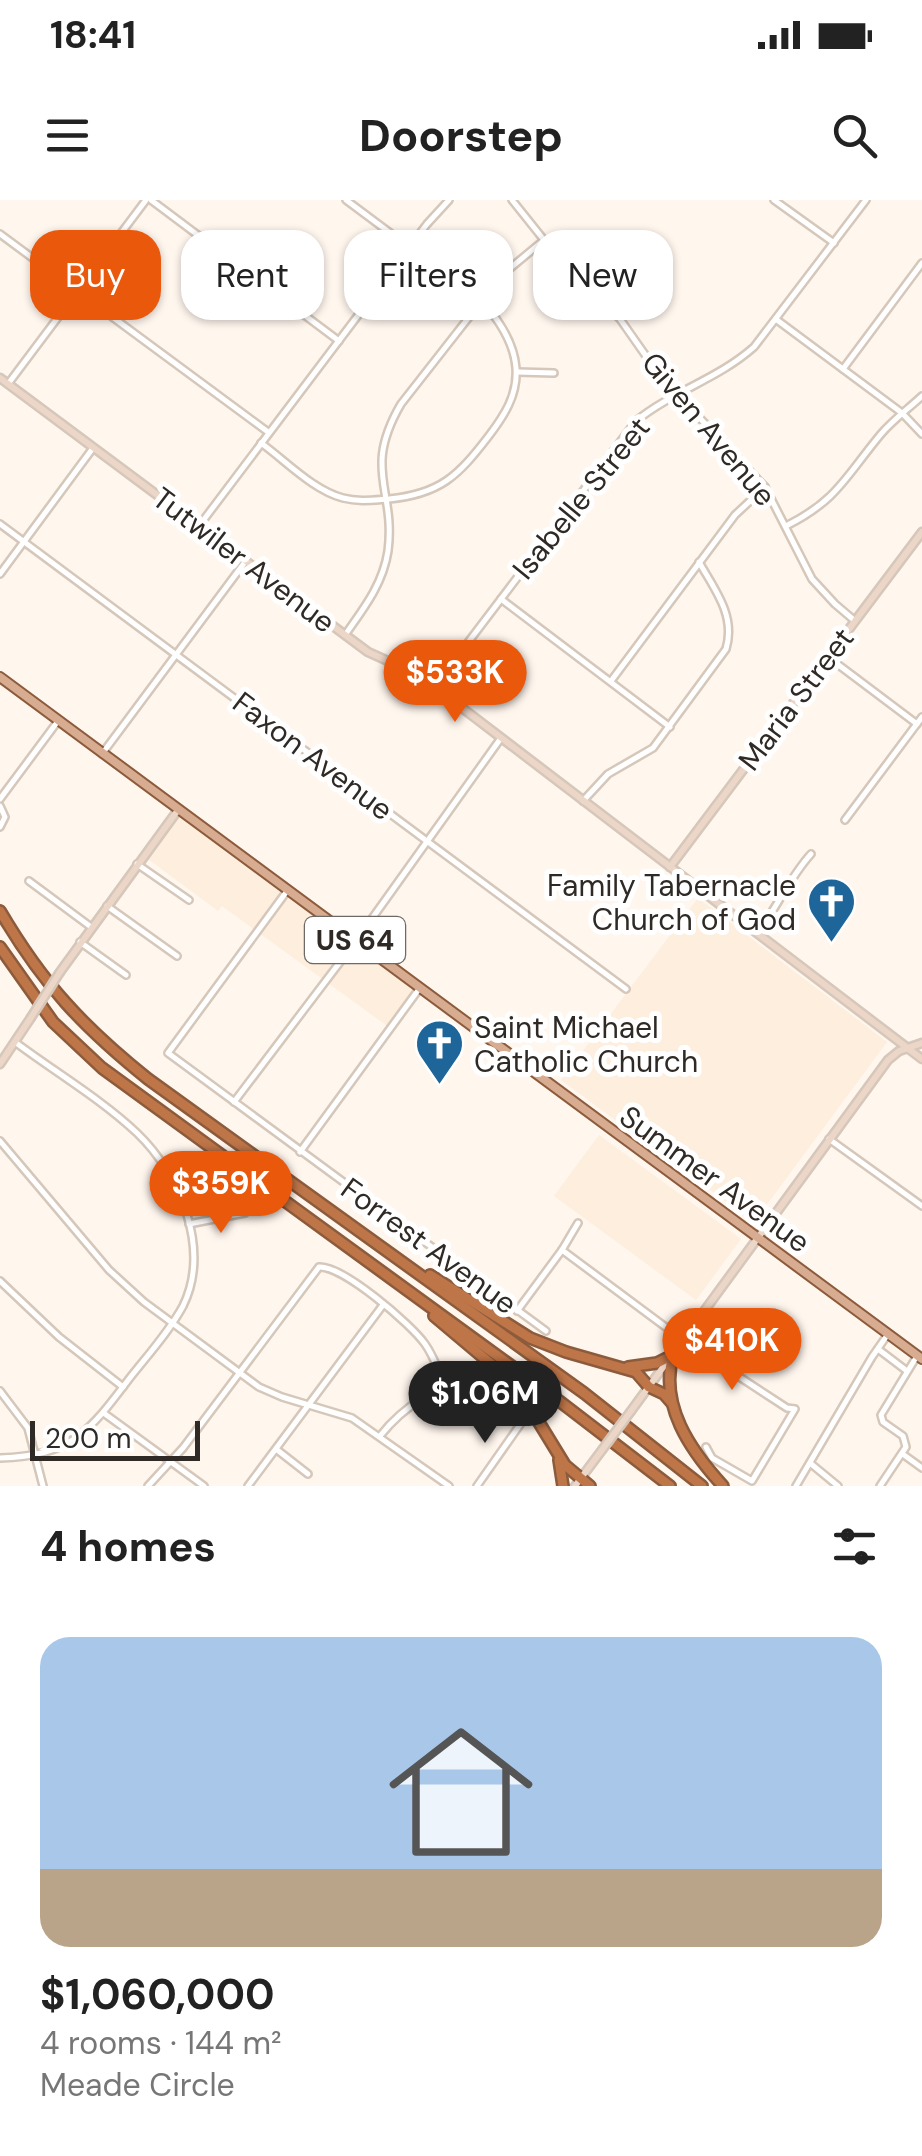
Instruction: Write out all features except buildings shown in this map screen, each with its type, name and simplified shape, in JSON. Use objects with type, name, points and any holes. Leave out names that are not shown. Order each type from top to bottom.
[{"type":"highway","points":[[0,911],[42,977],[105,1044],[584,1393],[702,1486]]},
{"type":"highway","points":[[0,947],[53,1022],[102,1068],[670,1486]]},
{"type":"highway","points":[[307,1193],[530,1338],[636,1372],[648,1387],[664,1394],[693,1448],[722,1486]]},
{"type":"highway","points":[[419,1299],[438,1320],[516,1385],[565,1465],[578,1481],[590,1486]]},
{"type":"highway","points":[[621,1368],[657,1363],[673,1354]]},
{"type":"highway","points":[[670,1402],[668,1372],[673,1354]]},
{"type":"highway","points":[[556,1452],[563,1486]]},
{"type":"main road","name":"Summer Avenue","points":[[0,677],[920,1358]]},
{"type":"street","points":[[125,230],[148,200],[338,341]]},
{"type":"street","points":[[346,200],[385,230]]},
{"type":"street","points":[[424,230],[450,200]]},
{"type":"street","name":"Given Avenue","points":[[512,200],[534,230]]},
{"type":"street","points":[[774,200],[834,243]]},
{"type":"street","name":"Isabelle Street","points":[[434,686],[621,438],[646,413],[732,366],[754,347],[866,200]]},
{"type":"street","points":[[0,234],[30,256]]},
{"type":"street","points":[[513,266],[533,249]]},
{"type":"street","points":[[843,369],[922,263]]},
{"type":"street","points":[[8,384],[56,320]]},
{"type":"street","points":[[117,320],[268,432]]},
{"type":"street","points":[[199,526],[354,320]]},
{"type":"street","points":[[345,634],[382,577],[388,528],[382,448],[389,425],[467,320]]},
{"type":"street","points":[[261,443],[318,486],[340,497],[384,500],[433,490],[461,472],[504,416],[513,396],[514,354],[495,320]]},
{"type":"street","name":"Given Avenue","points":[[621,320],[660,376],[765,487],[812,579],[855,621]]},
{"type":"street","points":[[777,320],[902,414],[922,434]]},
{"type":"street","points":[[516,372],[554,373]]},
{"type":"street","name":"Tutwiler Avenue","points":[[0,378],[376,657],[409,669],[434,686],[922,1060]]},
{"type":"street","points":[[786,526],[838,492],[880,435],[922,396]]},
{"type":"street","points":[[0,574],[94,448]]},
{"type":"street","points":[[610,682],[741,507],[765,487]]},
{"type":"street","name":"Faxon Avenue","points":[[0,524],[626,989]]},
{"type":"street","name":"Maria Street","points":[[670,868],[922,532]]},
{"type":"street","points":[[102,754],[245,562]]},
{"type":"street","points":[[583,800],[608,774],[653,748],[719,662],[728,642],[727,615],[700,562]]},
{"type":"street","points":[[501,598],[670,726]]},
{"type":"street","points":[[828,657],[917,724]]},
{"type":"street","points":[[845,820],[922,717]]},
{"type":"street","points":[[0,827],[5,818],[0,803],[58,721]]},
{"type":"street","points":[[234,1102],[356,941],[501,738]]},
{"type":"street","points":[[0,1064],[80,942],[178,810]]},
{"type":"street","points":[[758,933],[811,854]]},
{"type":"street","points":[[138,864],[189,900]]},
{"type":"street","points":[[29,881],[91,927]]},
{"type":"street","name":"Forrest Avenue","points":[[287,891],[168,1053],[546,1332]]},
{"type":"street","points":[[107,906],[176,956]]},
{"type":"street","points":[[80,942],[126,975]]},
{"type":"street","points":[[300,1152],[420,988]]},
{"type":"street","points":[[0,1458],[37,1454],[72,1440],[105,1414],[172,1323],[192,1278],[189,1224],[170,1176],[143,1139],[15,1042]]},
{"type":"street","points":[[578,1481],[888,1060],[922,1043]]},
{"type":"street","points":[[829,1139],[922,1206]]},
{"type":"street","points":[[0,1141],[116,1278],[172,1323],[270,1392],[336,1411],[380,1436],[448,1486]]},
{"type":"street","points":[[189,1224],[245,1213]]},
{"type":"street","points":[[517,1311],[578,1223]]},
{"type":"street","points":[[562,1250],[683,1340],[787,1408],[795,1409],[752,1482],[712,1458],[706,1447]]},
{"type":"street","points":[[148,1486],[316,1270],[324,1266],[335,1270],[410,1326],[422,1340],[444,1387]]},
{"type":"street","points":[[0,1281],[59,1337],[123,1387]]},
{"type":"street","points":[[248,1486],[383,1305]]},
{"type":"street","points":[[796,1486],[888,1334]]},
{"type":"street","points":[[878,1349],[906,1374]]},
{"type":"street","points":[[880,1486],[906,1447],[902,1436],[883,1422],[881,1415],[920,1358]]},
{"type":"street","points":[[380,1436],[407,1406],[476,1373],[502,1392],[524,1419],[477,1486]]},
{"type":"street","points":[[0,1392],[28,1428],[43,1486]]},
{"type":"street","points":[[105,1414],[204,1486]]},
{"type":"street","points":[[276,1449],[308,1474]]},
{"type":"street","points":[[904,1455],[922,1468]]},
{"type":"street","points":[[810,1463],[838,1486]]},
{"type":"shaded area","points":[[178,810],[420,988],[390,1028],[222,906],[218,911],[144,856]]},
{"type":"shaded area","points":[[698,898],[887,1042],[754,1222],[561,1080]]},
{"type":"shaded area","points":[[599,1135],[741,1239],[696,1300],[554,1196]]},
{"type":"place","name":"Family Tabernacle Church of God","points":[[831,944]]},
{"type":"place","name":"Saint Michael Catholic Church","points":[[439,1086]]}]
